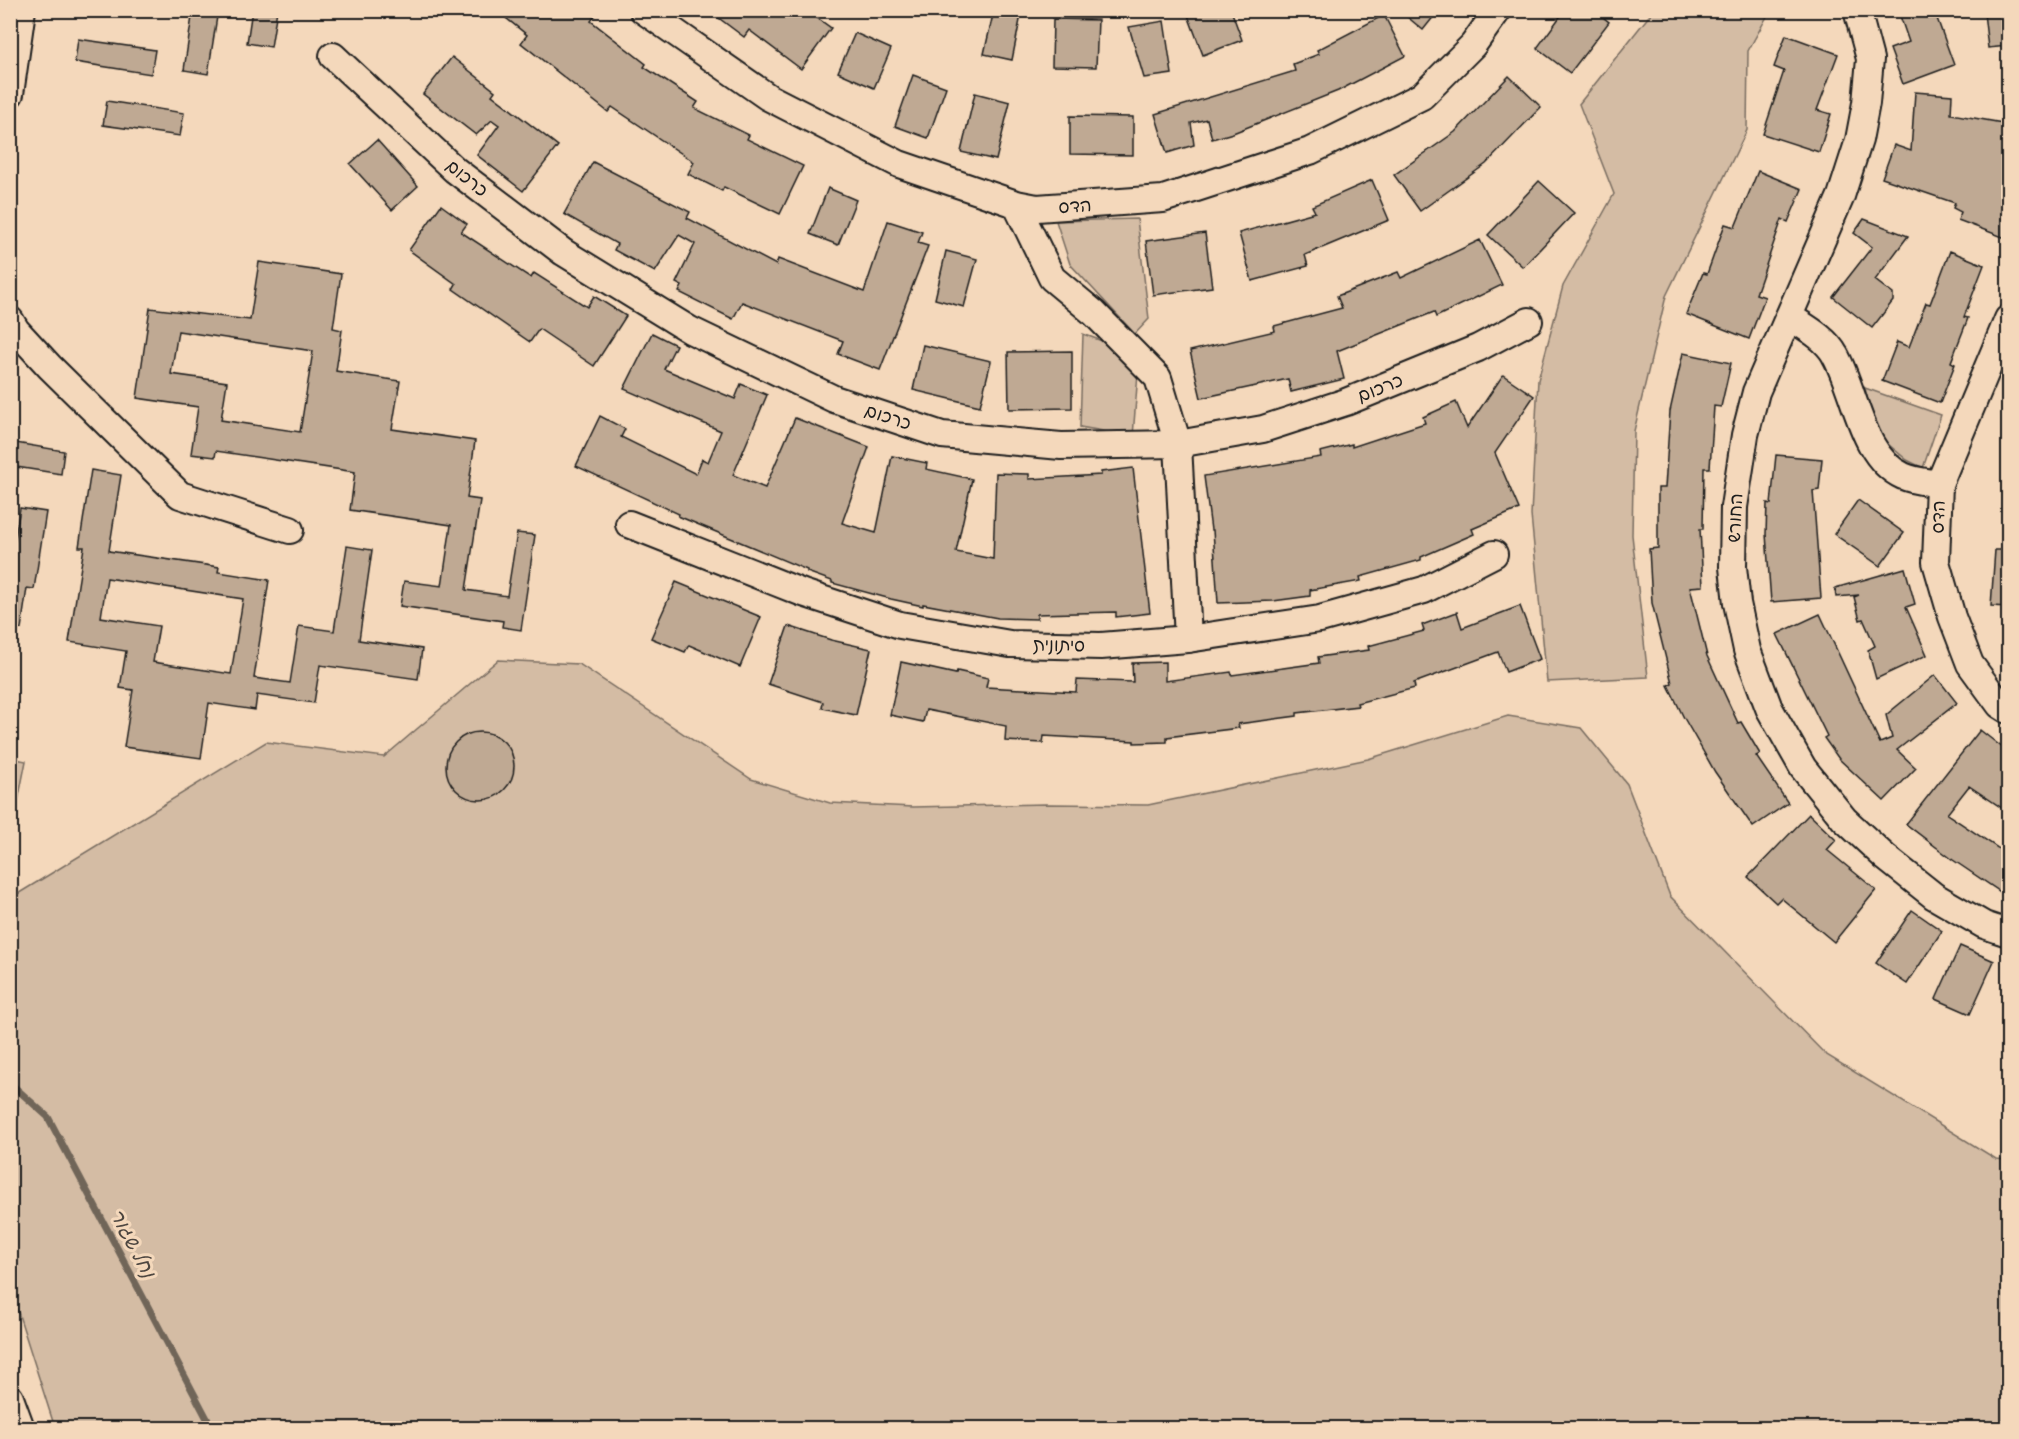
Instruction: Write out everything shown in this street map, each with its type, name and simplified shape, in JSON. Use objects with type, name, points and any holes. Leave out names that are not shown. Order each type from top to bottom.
[{"type":"street","points":[[10,94],[22,10]]},
{"type":"street","name":"הדס","points":[[643,10],[768,97],[899,164],[1016,204],[1037,208],[1163,200],[1310,151],[1422,96],[1473,45],[1498,10]]},
{"type":"street","name":"החורש","points":[[1857,10],[1870,59],[1861,131],[1841,196],[1756,392],[1745,435],[1734,507],[1733,567],[1737,603],[1747,650],[1769,708],[1803,768],[1844,819],[1934,896],[1984,925],[2008,933]]},
{"type":"street","name":"כרכום","points":[[333,56],[455,170],[563,252],[690,330],[834,399],[942,435],[1061,446],[1178,444],[1263,429],[1346,402],[1478,348],[1529,321]]},
{"type":"street","points":[[1016,204],[1052,278],[1094,313],[1158,378],[1178,444],[1188,639]]},
{"type":"street","points":[[1790,317],[1814,333],[1835,353],[1874,450],[1886,466],[1904,477],[1939,484]]},
{"type":"street","name":"הדס","points":[[2008,319],[1939,484],[1936,562],[1952,617],[1970,664],[2000,705],[2008,710]]},
{"type":"street","points":[[10,320],[16,330],[50,367],[180,495],[290,530]]},
{"type":"street","name":"סיתונית","points":[[629,524],[803,593],[900,625],[1010,645],[1101,646],[1188,639],[1320,619],[1424,590],[1494,554]]},
{"type":"street","points":[[10,1398],[21,1428]]},
{"type":"shaded area","points":[[1653,11],[1770,11],[1748,51],[1747,130],[1666,296],[1634,431],[1632,535],[1648,677],[1547,682],[1531,515],[1538,380],[1563,286],[1614,194],[1579,104]]},
{"type":"shaded area","points":[[1137,219],[1149,319],[1135,334],[1070,264],[1056,221]]},
{"type":"shaded area","points":[[1083,334],[1102,341],[1138,373],[1133,436],[1080,427]]},
{"type":"shaded area","points":[[1865,388],[1941,415],[1923,468],[1907,460],[1876,434]]},
{"type":"shaded area","points":[[498,660],[579,664],[751,779],[830,803],[913,807],[1047,804],[1148,805],[1368,759],[1508,716],[1581,728],[1627,784],[1670,896],[1825,1054],[1996,1159],[2008,1160],[2008,1428],[55,1428],[11,1290],[11,898],[266,742],[384,757]]},
{"type":"shaded area","points":[[10,758],[26,761],[11,836]]},
{"type":"building","points":[[193,10],[218,10],[208,74],[184,70]]},
{"type":"building","points":[[252,10],[277,10],[271,47],[247,43]]},
{"type":"building","points":[[496,10],[599,10],[591,21],[646,64],[644,67],[698,102],[694,108],[749,135],[747,139],[803,166],[780,214],[724,187],[722,191],[688,174],[694,162],[612,107],[608,112],[521,43],[527,35]]},
{"type":"building","points":[[708,10],[802,10],[831,28],[801,69],[749,30],[744,37]]},
{"type":"building","points":[[994,10],[1022,10],[1012,60],[984,54]]},
{"type":"building","points":[[1186,10],[1231,10],[1242,40],[1203,55]]},
{"type":"building","points":[[1399,10],[1439,10],[1423,30]]},
{"type":"building","points":[[1565,10],[1594,10],[1609,22],[1570,73],[1537,48]]},
{"type":"building","points":[[1898,10],[1934,10],[1954,65],[1903,84],[1890,49],[1909,42]]},
{"type":"building","points":[[2008,10],[2008,46],[1988,48],[1984,13]]},
{"type":"building","points":[[1384,15],[1405,56],[1338,91],[1233,133],[1212,139],[1207,119],[1191,123],[1194,145],[1167,153],[1155,114],[1295,71],[1293,64],[1319,54],[1317,50]]},
{"type":"building","points":[[1053,19],[1098,20],[1096,67],[1052,66]]},
{"type":"building","points":[[1164,21],[1172,74],[1144,78],[1129,27]]},
{"type":"building","points":[[855,33],[891,49],[874,88],[838,72]]},
{"type":"building","points":[[1786,35],[1838,54],[1817,110],[1831,114],[1819,152],[1763,134],[1784,71],[1774,67]]},
{"type":"building","points":[[78,39],[155,50],[151,74],[75,62]]},
{"type":"building","points":[[452,57],[495,91],[492,95],[558,146],[523,191],[477,155],[499,125],[492,120],[476,135],[423,94]]},
{"type":"building","points":[[913,75],[946,87],[928,138],[895,126]]},
{"type":"building","points":[[1509,76],[1541,107],[1486,164],[1420,211],[1394,175],[1455,132]]},
{"type":"building","points":[[1915,92],[1952,95],[1951,114],[2008,124],[2008,239],[1958,220],[1961,212],[1953,208],[1955,203],[1882,178],[1894,145],[1911,151]]},
{"type":"building","points":[[975,93],[1010,102],[996,160],[961,152]]},
{"type":"building","points":[[107,101],[184,113],[180,136],[103,125]]},
{"type":"building","points":[[1070,116],[1133,117],[1133,155],[1070,154]]},
{"type":"building","points":[[377,140],[418,186],[392,210],[350,164]]},
{"type":"building","points":[[593,162],[690,212],[687,218],[776,265],[778,259],[864,292],[888,221],[922,232],[918,243],[928,246],[880,370],[838,354],[843,341],[742,302],[733,319],[679,292],[682,286],[676,283],[695,244],[679,235],[655,272],[614,250],[617,244],[564,214]]},
{"type":"building","points":[[1758,171],[1802,189],[1788,222],[1782,219],[1756,294],[1765,297],[1749,339],[1686,314],[1703,273],[1707,274],[1725,224],[1735,227]]},
{"type":"building","points":[[1372,180],[1389,220],[1305,255],[1308,266],[1252,281],[1239,233],[1315,212],[1312,206]]},
{"type":"building","points":[[1539,181],[1574,213],[1523,267],[1488,235]]},
{"type":"building","points":[[828,188],[856,200],[838,245],[810,234]]},
{"type":"building","points":[[441,205],[467,224],[461,232],[531,278],[534,273],[587,307],[594,296],[626,316],[594,366],[539,329],[530,342],[453,289],[456,284],[409,250]]},
{"type":"building","points":[[1864,219],[1908,236],[1875,280],[1893,294],[1893,301],[1872,328],[1833,297],[1872,247],[1854,233]]},
{"type":"building","points":[[1205,233],[1212,287],[1153,295],[1146,241]]},
{"type":"building","points":[[1480,240],[1502,285],[1436,317],[1434,312],[1337,351],[1344,379],[1291,392],[1288,379],[1201,398],[1190,351],[1275,331],[1274,326],[1342,308],[1337,296],[1398,272],[1401,278]]},
{"type":"building","points":[[946,251],[977,259],[964,307],[935,299]]},
{"type":"building","points":[[1950,251],[1984,265],[1964,317],[1968,318],[1951,362],[1955,364],[1940,403],[1882,381],[1897,342],[1909,347],[1926,303],[1930,304]]},
{"type":"building","points":[[259,262],[341,274],[333,328],[342,330],[336,371],[400,381],[392,429],[475,441],[467,498],[480,500],[466,590],[507,596],[517,533],[535,535],[521,630],[502,627],[503,621],[400,606],[404,581],[442,586],[451,525],[350,510],[355,472],[216,451],[215,457],[191,454],[198,407],[137,398],[150,308],[250,320]],"holes":[[[178,331],[313,351],[300,432],[221,420],[227,382],[171,374]]]},
{"type":"building","points":[[652,333],[676,345],[664,369],[735,399],[741,384],[767,395],[733,475],[765,488],[795,418],[869,447],[842,523],[876,533],[892,456],[927,463],[926,469],[972,479],[956,552],[993,559],[996,473],[1029,474],[1029,479],[1101,475],[1101,472],[1133,468],[1150,613],[1116,617],[1116,612],[1037,614],[1037,619],[998,618],[891,599],[832,583],[807,570],[678,516],[679,514],[576,466],[600,416],[625,429],[621,437],[696,474],[702,459],[708,462],[721,431],[624,389]]},
{"type":"building","points":[[923,345],[991,361],[980,406],[913,390]]},
{"type":"building","points":[[1072,351],[1072,408],[1009,409],[1008,352]]},
{"type":"building","points":[[1683,353],[1731,363],[1721,407],[1714,406],[1710,468],[1704,468],[1703,529],[1700,529],[1703,586],[1690,587],[1707,656],[1738,723],[1741,722],[1760,754],[1756,756],[1788,803],[1753,827],[1715,772],[1668,685],[1672,683],[1652,603],[1649,549],[1658,548],[1658,488],[1665,488],[1670,411]]},
{"type":"building","points":[[1503,375],[1534,396],[1495,453],[1519,509],[1472,529],[1474,534],[1421,557],[1421,560],[1360,577],[1361,581],[1310,590],[1310,596],[1273,601],[1218,603],[1213,530],[1211,530],[1204,476],[1321,457],[1320,452],[1352,444],[1352,447],[1425,423],[1423,417],[1456,402],[1467,428]]},
{"type":"building","points":[[10,442],[64,451],[61,474],[10,466]]},
{"type":"building","points":[[1776,455],[1822,459],[1819,490],[1813,491],[1821,598],[1771,602],[1766,534],[1767,503],[1771,504]]},
{"type":"building","points":[[91,470],[121,475],[109,551],[219,567],[218,572],[269,580],[254,678],[290,683],[299,626],[334,631],[347,546],[372,550],[359,640],[422,649],[418,679],[320,665],[314,703],[257,695],[255,710],[209,703],[201,758],[124,747],[133,690],[120,688],[126,651],[69,642],[84,547],[79,547]],"holes":[[[107,578],[243,599],[231,674],[153,662],[159,626],[101,617]]]},
{"type":"building","points":[[1858,500],[1904,533],[1880,566],[1834,534]]},
{"type":"building","points":[[20,508],[46,512],[34,589],[27,588],[21,629],[10,628],[10,568]]},
{"type":"building","points":[[1995,550],[2008,550],[2008,607],[1991,606]]},
{"type":"building","points":[[1905,568],[1915,604],[1906,607],[1927,655],[1876,679],[1868,650],[1875,646],[1863,619],[1860,620],[1854,597],[1859,595],[1836,597],[1835,588]]},
{"type":"building","points":[[676,582],[761,617],[740,667],[689,645],[685,652],[651,638]]},
{"type":"building","points":[[1520,606],[1540,659],[1506,672],[1498,652],[1414,683],[1415,688],[1357,703],[1358,706],[1297,713],[1297,716],[1238,724],[1239,728],[1167,737],[1167,742],[1134,743],[1134,741],[1044,736],[1043,743],[1005,741],[1006,726],[926,710],[923,722],[890,715],[901,662],[956,674],[957,671],[988,678],[986,687],[1076,692],[1077,680],[1133,682],[1132,663],[1165,662],[1165,681],[1231,672],[1232,675],[1319,663],[1318,657],[1369,650],[1368,646],[1424,631],[1422,625],[1457,612],[1462,628]]},
{"type":"building","points":[[1820,614],[1880,743],[1892,738],[1886,715],[1935,675],[1957,703],[1897,750],[1916,768],[1884,801],[1839,759],[1824,738],[1827,736],[1777,634]]},
{"type":"building","points":[[788,626],[831,640],[871,649],[856,715],[822,708],[823,702],[768,684]]},
{"type":"building","points":[[1980,730],[2008,752],[2008,812],[1969,786],[1947,814],[2008,855],[2008,897],[1953,860],[1906,824]]},
{"type":"building","points":[[480,732],[493,735],[504,742],[511,753],[514,766],[511,779],[504,790],[493,797],[480,800],[467,797],[456,790],[449,779],[446,766],[449,753],[456,742],[467,735]]},
{"type":"building","points":[[1809,814],[1836,840],[1827,850],[1876,890],[1834,942],[1781,898],[1776,903],[1748,877]]},
{"type":"building","points":[[1912,910],[1942,931],[1907,984],[1876,963]]},
{"type":"building","points":[[1960,946],[1994,961],[1970,1014],[1936,999]]},
{"type":"waterway","name":"נחל שגור","points":[[10,1083],[48,1117],[212,1428]]}]
